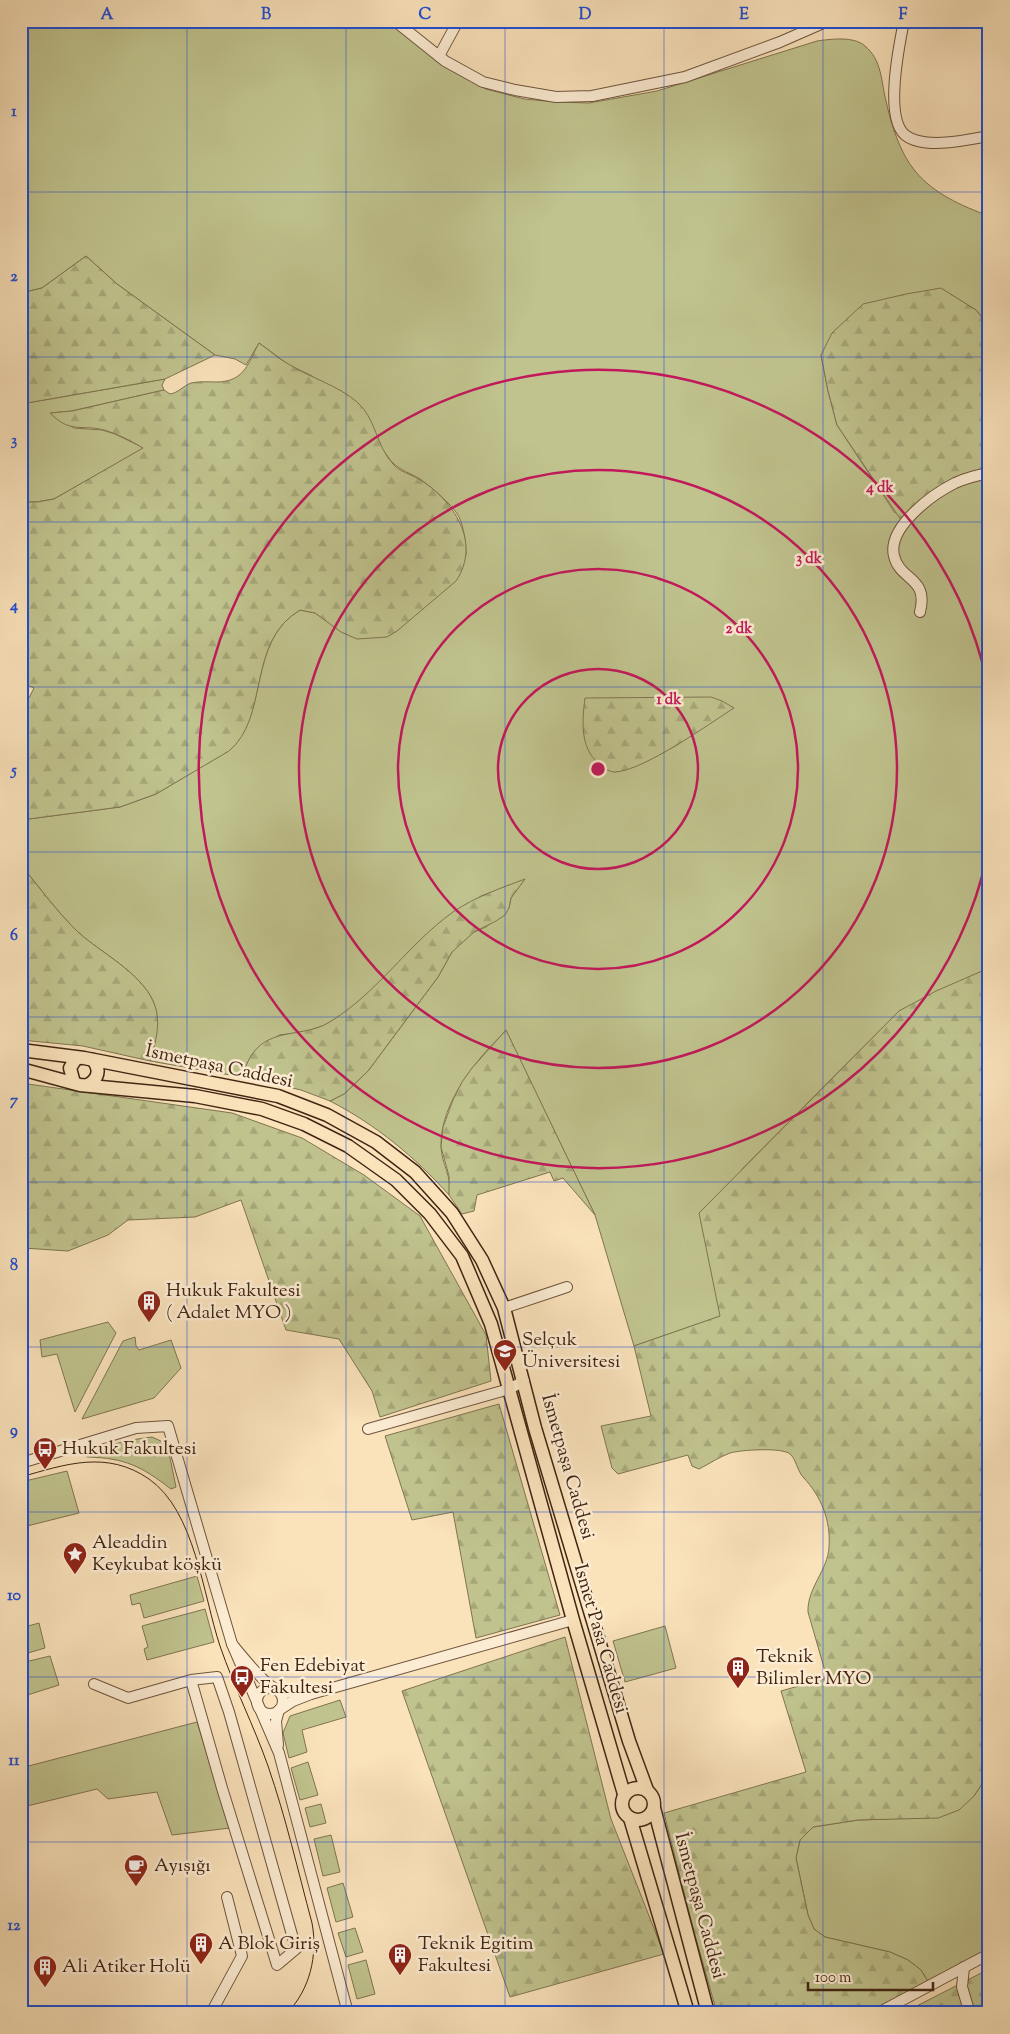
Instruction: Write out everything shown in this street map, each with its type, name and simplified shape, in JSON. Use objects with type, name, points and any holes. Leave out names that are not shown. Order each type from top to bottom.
[{"type":"main road","name":"İsmetpaşa Caddesi","points":[[21,1050],[93,1060],[278,1096],[327,1115],[376,1142],[415,1172],[452,1213],[482,1260],[504,1308],[538,1437],[629,1741],[647,1790]]},
{"type":"main road","points":[[74,1083],[70,1068],[75,1060],[79,1058]]},
{"type":"main road","points":[[88,1085],[98,1074],[97,1065],[93,1060]]},
{"type":"main road","name":"Ismet Pasa Caddesi","points":[[21,1069],[74,1083],[195,1096],[262,1109],[304,1124],[348,1146],[396,1180],[430,1214],[462,1256],[491,1324],[624,1794]]},
{"type":"main road","points":[[630,1818],[636,1820],[647,1818],[654,1808],[654,1800],[647,1790],[638,1787],[628,1790],[624,1794],[621,1805],[630,1818],[688,2013]]},
{"type":"main road","name":"İsmetpaşa Caddesi","points":[[654,1808],[708,2013]]},
{"type":"street","points":[[395,21],[439,56],[483,82],[556,97],[592,96],[685,77],[780,42],[828,21]]},
{"type":"street","points":[[439,56],[458,21]]},
{"type":"street","points":[[904,21],[899,48],[894,104],[898,124],[905,134],[928,142],[952,142],[989,136]]},
{"type":"street","points":[[920,612],[923,600],[921,591],[898,565],[894,554],[898,534],[905,522],[930,498],[957,482],[989,472]]},
{"type":"street","points":[[504,1308],[567,1287]]},
{"type":"street","points":[[368,1429],[509,1389],[524,1381]]},
{"type":"street","points":[[21,1463],[136,1428],[168,1426],[232,1644],[279,1754],[348,2013]]},
{"type":"street","points":[[311,1694],[267,1688],[259,1693],[256,1701],[260,1710],[267,1714],[272,1714],[293,1701],[311,1694],[574,1620]]},
{"type":"street","points":[[232,1644],[282,1698],[283,1703],[276,1721],[279,1754]]},
{"type":"street","points":[[94,1684],[128,1698],[191,1680],[217,1677],[229,1712],[296,1949],[277,1966],[191,1680]]},
{"type":"street","points":[[211,2013],[242,1956],[227,1897]]},
{"type":"street","points":[[878,2013],[989,1954]]},
{"type":"street","points":[[964,1967],[962,1987],[968,2007]]},
{"type":"green space","points":[[21,21],[391,21],[444,66],[486,89],[524,99],[589,103],[657,91],[817,41],[849,39],[865,46],[878,64],[893,129],[905,156],[915,171],[940,193],[989,216],[989,321],[984,320],[976,310],[941,289],[821,355],[837,425],[895,513],[920,505],[989,471],[989,968],[899,1011],[742,1169],[721,1316],[634,1346],[595,1215],[506,1031],[483,1054],[462,1082],[447,1114],[442,1130],[441,1146],[450,1188],[449,1195],[394,1142],[363,1120],[330,1101],[344,1094],[368,1071],[438,977],[452,952],[463,940],[474,932],[486,927],[509,908],[511,898],[524,880],[481,896],[432,930],[369,993],[348,1011],[325,1025],[304,1032],[279,1035],[252,1054],[242,1077],[150,1061],[157,1023],[153,1001],[139,981],[70,924],[21,865],[21,820],[120,807],[156,794],[228,751],[241,736],[249,719],[265,660],[272,641],[283,624],[300,610],[315,613],[329,622],[397,631],[466,555],[466,546],[459,517],[441,496],[420,479],[393,463],[312,376],[289,365],[259,343],[246,365],[235,359],[215,355],[117,284],[86,256],[42,288],[21,293]],"holes":[[[733,707],[677,745],[645,762],[614,772]]]},
{"type":"green space","points":[[86,256],[117,284],[215,355],[165,379],[21,404],[21,293],[42,288]]},
{"type":"green space","points":[[941,288],[976,310],[984,320],[989,321],[986,349],[989,359],[989,471],[958,479],[903,523],[837,425],[821,355],[832,333],[863,304]]},
{"type":"green space","points":[[259,343],[286,363],[333,386],[357,402],[368,416],[387,457],[393,464],[431,488],[453,510],[465,537],[466,552],[463,566],[456,581],[397,631],[387,637],[357,639],[341,632],[315,613],[300,610],[283,624],[272,641],[265,660],[250,719],[242,736],[229,751],[156,794],[120,807],[21,820],[21,704],[29,698],[34,688],[21,682],[21,502],[54,499],[143,448],[104,430],[64,424],[50,413],[72,411],[164,390],[170,394],[194,382],[227,381],[244,370]]},
{"type":"green space","points":[[165,379],[162,385],[164,390],[72,411],[51,413],[74,428],[102,430],[144,448],[54,499],[21,502],[21,404]]},
{"type":"green space","points":[[711,697],[734,708],[676,746],[642,764],[627,770],[610,771],[592,757],[588,749],[583,724],[585,698]]},
{"type":"green space","points":[[21,865],[78,932],[130,972],[147,991],[156,1008],[158,1023],[150,1061],[83,1046],[21,1040]]},
{"type":"green space","points":[[525,879],[511,898],[505,915],[474,932],[452,952],[438,977],[368,1071],[344,1094],[330,1101],[301,1090],[242,1077],[250,1058],[260,1045],[278,1036],[309,1030],[328,1023],[362,998],[421,939],[453,912],[479,897]]},
{"type":"green space","points":[[989,968],[989,1773],[974,1796],[959,1810],[938,1818],[858,1820],[813,1827],[800,1840],[796,1858],[808,1915],[814,1929],[825,1937],[890,1952],[908,1960],[921,1970],[929,1983],[869,2013],[717,2013],[664,1813],[806,1772],[781,1691],[827,1678],[808,1612],[811,1595],[828,1555],[828,1527],[820,1500],[801,1474],[792,1456],[786,1452],[779,1450],[751,1450],[735,1452],[722,1456],[699,1469],[692,1466],[688,1455],[618,1474],[612,1468],[601,1426],[651,1416],[634,1346],[720,1316],[699,1213],[899,1011],[936,991]]},
{"type":"green space","points":[[506,1030],[595,1215],[563,1178],[554,1181],[550,1172],[477,1195],[474,1211],[462,1214],[449,1195],[449,1176],[441,1147],[443,1127],[462,1082]]},
{"type":"green space","points":[[21,1083],[232,1113],[302,1138],[364,1175],[420,1216],[486,1335],[491,1381],[380,1417],[372,1391],[339,1339],[286,1330],[241,1200],[195,1217],[128,1220],[108,1235],[68,1251],[23,1248],[21,1240]]},
{"type":"green space","points":[[108,1322],[116,1333],[75,1412],[57,1354],[42,1357],[40,1340]]},
{"type":"green space","points":[[135,1337],[136,1346],[139,1350],[171,1340],[181,1368],[154,1398],[82,1419],[123,1341]]},
{"type":"green space","points":[[499,1404],[560,1615],[476,1638],[453,1512],[412,1520],[385,1436]]},
{"type":"green space","points":[[152,1437],[163,1442],[169,1453],[176,1487],[171,1489],[151,1474],[132,1465],[112,1459],[87,1457],[85,1451],[131,1440]]},
{"type":"green space","points":[[67,1471],[79,1513],[27,1526],[21,1516],[21,1482]]},
{"type":"green space","points":[[197,1576],[204,1601],[144,1618],[140,1603],[132,1605],[130,1595]]},
{"type":"green space","points":[[205,1609],[214,1642],[147,1660],[144,1649],[148,1647],[142,1626]]},
{"type":"green space","points":[[39,1623],[45,1648],[21,1655],[21,1628]]},
{"type":"green space","points":[[665,1626],[676,1668],[625,1682],[613,1641]]},
{"type":"green space","points":[[565,1637],[611,1819],[664,1954],[510,1997],[402,1691]]},
{"type":"green space","points":[[50,1656],[59,1685],[21,1697],[21,1663]]},
{"type":"green space","points":[[340,1700],[346,1717],[302,1730],[307,1752],[289,1758],[283,1733],[290,1716]]},
{"type":"green space","points":[[197,1722],[230,1828],[172,1835],[157,1792],[108,1799],[97,1789],[23,1807],[21,1810],[21,1768]]},
{"type":"green space","points":[[308,1762],[318,1795],[300,1800],[291,1768]]},
{"type":"green space","points":[[989,1773],[989,1949],[929,1983],[921,1970],[908,1960],[890,1952],[825,1937],[814,1929],[808,1915],[796,1858],[800,1840],[813,1827],[858,1820],[887,1819],[974,1796]]},
{"type":"green space","points":[[321,1804],[326,1823],[310,1827],[305,1808]]},
{"type":"green space","points":[[331,1835],[340,1872],[323,1876],[314,1839]]},
{"type":"green space","points":[[343,1883],[353,1917],[336,1922],[327,1888]]},
{"type":"green space","points":[[355,1928],[363,1952],[346,1957],[338,1933]]},
{"type":"green space","points":[[366,1960],[375,1994],[357,1999],[348,1965]]},
{"type":"green space","points":[[989,1969],[989,2013],[903,2013]]},
{"type":"tram line","points":[[21,1477],[70,1464],[86,1462],[118,1465],[133,1470],[149,1479],[165,1493],[177,1511],[195,1555],[220,1646],[274,1786],[312,1923],[314,1947],[307,1983],[295,2004],[287,2013]]},
{"type":"place","name":"Hukuk Fakultesi ( Adalet MYO )","points":[[149,1323]]},
{"type":"place","name":"Selçuk Üniversitesi","points":[[505,1372]]},
{"type":"place","name":"Hukuk Fakultesi","points":[[45,1470]]},
{"type":"place","name":"Aleaddin Keykubat köşkü","points":[[75,1575]]},
{"type":"place","name":"Teknik Bilimler MYO","points":[[738,1689]]},
{"type":"place","name":"Fen Edebiyat Fakultesi","points":[[242,1698]]},
{"type":"place","name":"Ayışığı","points":[[136,1887]]},
{"type":"place","name":"A Blok Giriş","points":[[201,1965]]},
{"type":"place","name":"Teknik Egitim Fakultesi","points":[[400,1976]]},
{"type":"place","name":"Ali Atiker Holü","points":[[45,1988]]}]
